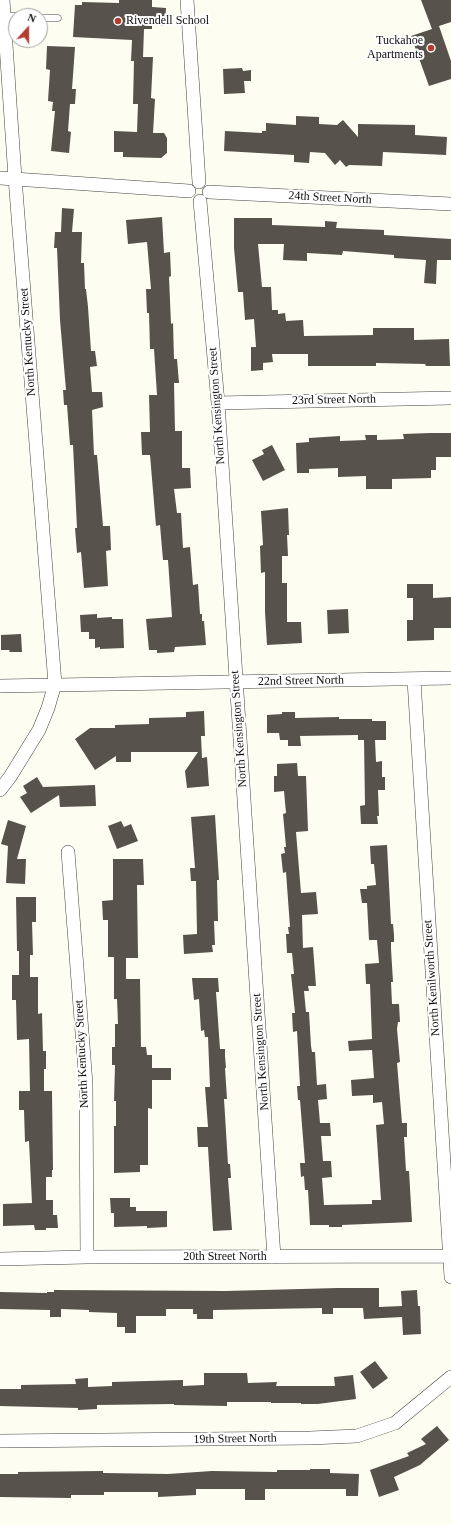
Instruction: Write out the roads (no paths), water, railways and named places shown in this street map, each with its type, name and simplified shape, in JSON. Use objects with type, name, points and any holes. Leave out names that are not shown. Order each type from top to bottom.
[{"type":"street","name":"North Kentucky Street","points":[[3,0],[8,11]]},
{"type":"street","points":[[187,0],[194,187]]},
{"type":"street","name":"North Kentucky Street","points":[[11,48],[15,178],[55,684]]},
{"type":"street","points":[[0,178],[194,187],[207,186],[204,197]]},
{"type":"street","name":"24th Street North","points":[[204,197],[451,204]]},
{"type":"street","name":"North Kensington Street","points":[[204,197],[274,1257]]},
{"type":"street","name":"23rd Street North","points":[[218,403],[451,398]]},
{"type":"street","name":"22nd Street North","points":[[0,686],[55,684],[414,680],[451,678]]},
{"type":"street","name":"North Kenilworth Street","points":[[414,680],[451,1277]]},
{"type":"street","points":[[0,790],[10,777],[39,730],[48,708],[55,684]]},
{"type":"street","name":"North Kentucky Street","points":[[68,852],[86,1084],[87,1256]]},
{"type":"street","name":"20th Street North","points":[[0,1259],[87,1256],[449,1256]]},
{"type":"street","name":"19th Street North","points":[[0,1441],[310,1438],[358,1436],[395,1423],[448,1385]]},
{"type":"lane","points":[[48,18],[58,18]]},
{"type":"place","name":"Rivendell School","points":[[118,21]]},
{"type":"place","name":"Tuckahoe Apartments","points":[[431,48]]}]
